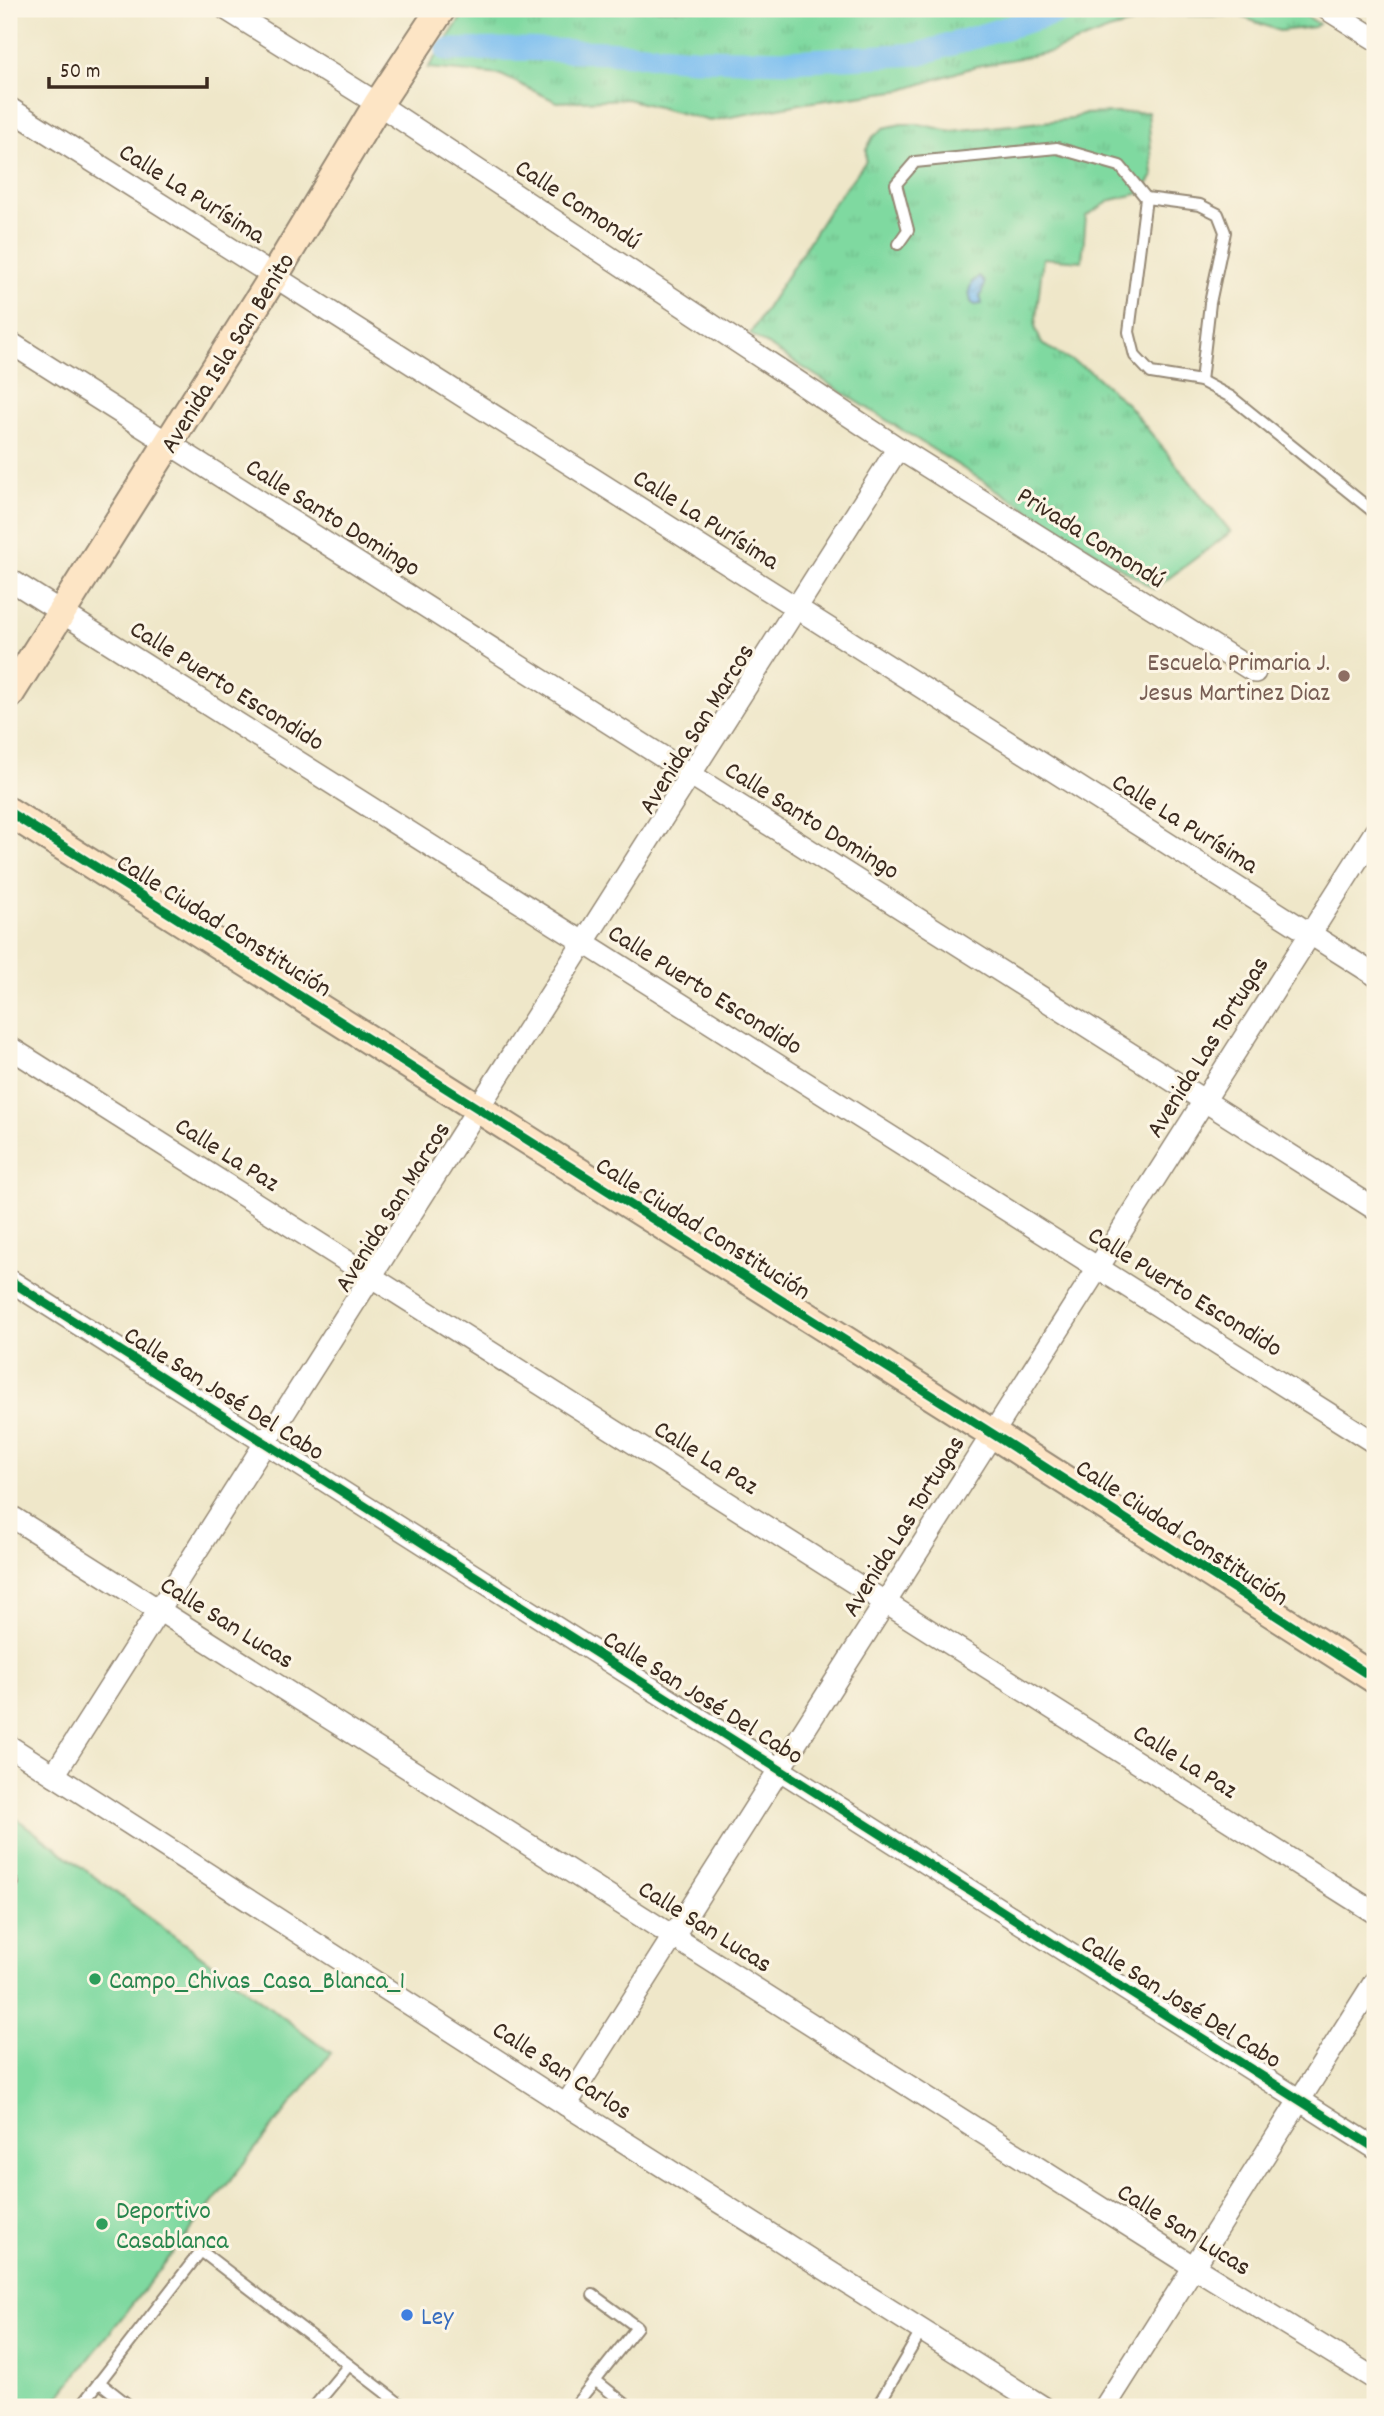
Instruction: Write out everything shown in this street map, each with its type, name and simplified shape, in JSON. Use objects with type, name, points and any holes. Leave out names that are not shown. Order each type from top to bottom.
[{"type":"street","name":"Calle Comondú","points":[[226,9],[378,104],[898,448]]},
{"type":"street","name":"Avenida Isla San Benito","points":[[9,695],[274,276],[378,104],[441,9]]},
{"type":"street","points":[[1327,9],[1375,39]]},
{"type":"street","name":"Calle La Purísima","points":[[9,108],[1375,975]]},
{"type":"street","name":"Calle Santo Domingo","points":[[9,342],[1375,1209]]},
{"type":"street","name":"Avenida San Marcos","points":[[54,1775],[898,448]]},
{"type":"street","name":"Privada Comondú","points":[[898,448],[1255,672]]},
{"type":"street","name":"Calle Puerto Escondido","points":[[9,579],[1375,1443]]},
{"type":"street","name":"Calle Ciudad Constitución","points":[[9,812],[993,1434],[1375,1679]]},
{"type":"street","name":"Avenida Las Tortugas","points":[[566,2105],[1375,832]]},
{"type":"street","name":"Calle La Paz","points":[[9,1047],[1375,1913]]},
{"type":"street","name":"Calle San José Del Cabo","points":[[9,1280],[1375,2148]]},
{"type":"street","name":"Calle San Lucas","points":[[9,1515],[1375,2379]]},
{"type":"street","name":"Calle San Carlos","points":[[9,1746],[566,2105],[1044,2407]]},
{"type":"street","points":[[1105,2407],[1375,1981]]},
{"type":"lane","points":[[898,244],[908,230],[896,184],[915,162],[1056,148],[1120,166],[1146,198],[1200,205],[1218,214],[1225,232],[1210,303],[1201,381]]},
{"type":"lane","points":[[1146,198],[1129,332],[1135,356],[1151,373],[1201,381],[1231,397],[1375,513]]},
{"type":"lane","points":[[80,2407],[201,2251],[404,2407]]},
{"type":"lane","points":[[574,2407],[637,2327],[593,2295]]},
{"type":"lane","points":[[877,2407],[922,2330]]},
{"type":"lane","points":[[314,2407],[349,2365]]},
{"type":"lane","points":[[595,2380],[629,2407]]},
{"type":"lane","points":[[99,2382],[131,2407]]},
{"type":"green space","points":[[467,9],[550,9],[559,17],[569,9],[1295,9],[1319,24],[1279,31],[1240,16],[1165,15],[1109,30],[1051,52],[977,66],[903,90],[805,103],[710,121],[627,99],[557,102],[501,75],[428,68]]},
{"type":"green space","points":[[1148,112],[1153,176],[1141,193],[1112,200],[1086,216],[1082,261],[1043,258],[1035,327],[1042,344],[1090,371],[1128,405],[1231,532],[1154,589],[750,334],[831,207],[866,161],[866,150],[873,137],[884,128],[919,124],[951,131],[1072,119],[1082,114]]},
{"type":"green space","name":"Deportivo Casablanca","points":[[9,1813],[331,2053],[51,2407],[29,2407],[9,2395]]},
{"type":"water","points":[[979,277],[984,282],[980,296],[982,304],[975,305],[971,302],[969,291],[972,282]]},
{"type":"waterway","points":[[447,50],[519,49],[695,59],[789,61],[919,54],[1069,9]]},
{"type":"cycle path","points":[[9,812],[993,1434],[1375,1679]]},
{"type":"cycle path","points":[[9,1280],[1375,2148]]},
{"type":"place","name":"Escuela Primaria J. Jesus Martinez Diaz","points":[[1344,676]]},
{"type":"place","name":"Campo_Chivas_Casa_Blanca_1","points":[[95,1979]]},
{"type":"place","name":"Deportivo Casablanca","points":[[102,2224]]},
{"type":"place","name":"Ley","points":[[407,2315]]}]
